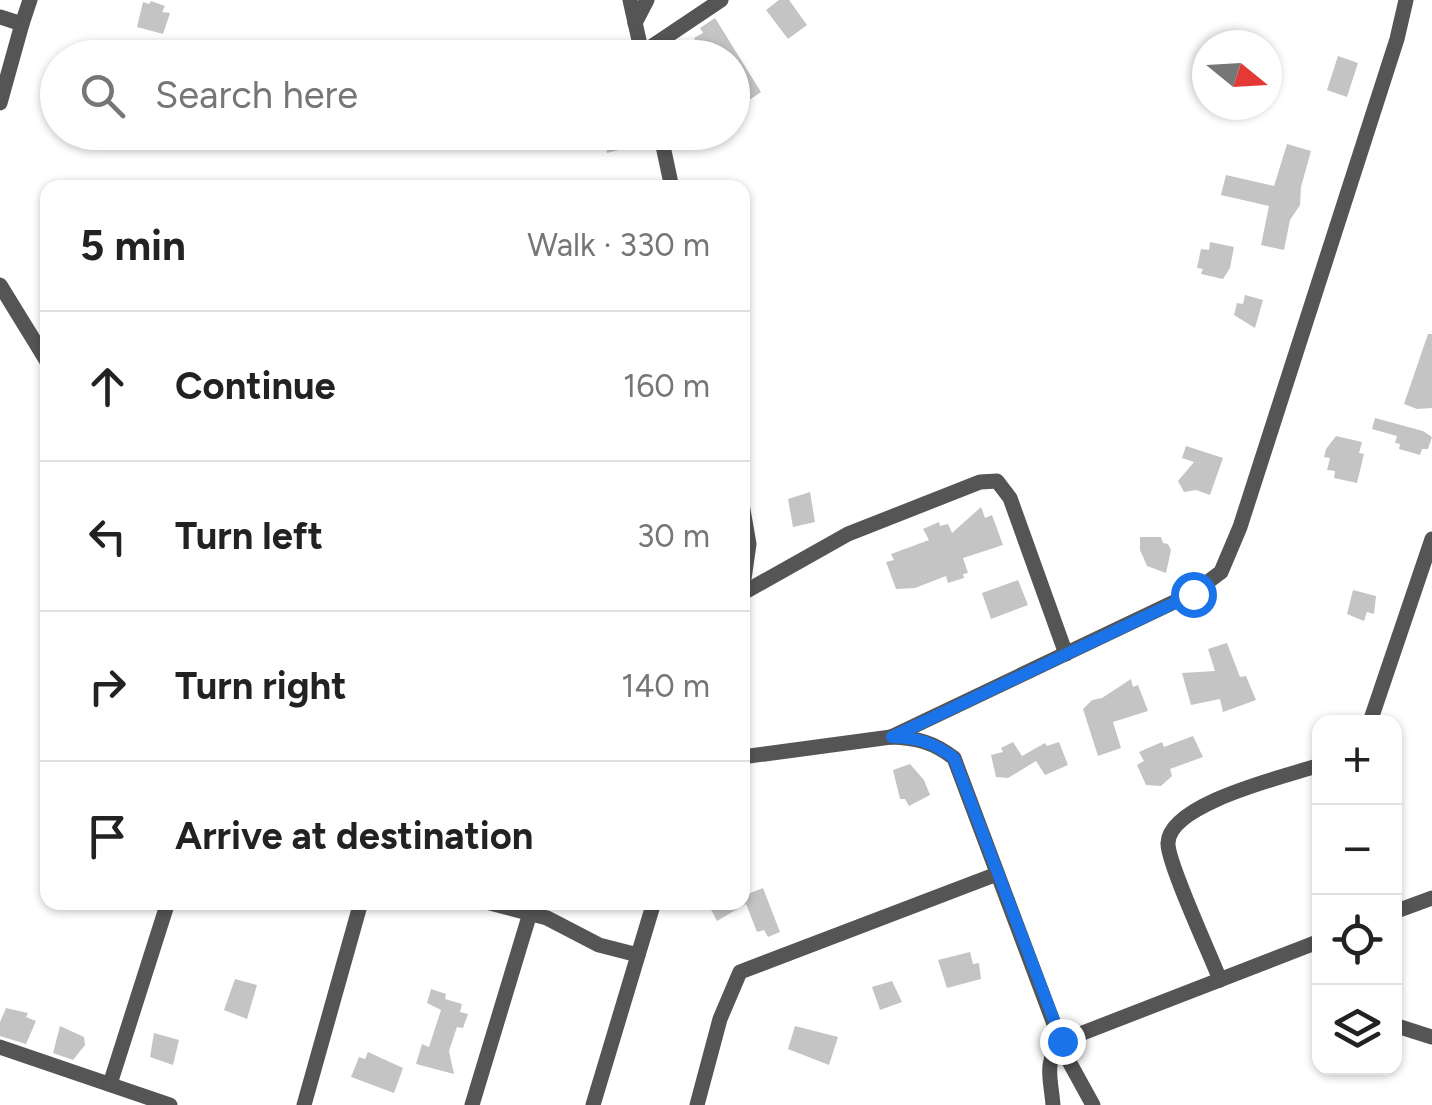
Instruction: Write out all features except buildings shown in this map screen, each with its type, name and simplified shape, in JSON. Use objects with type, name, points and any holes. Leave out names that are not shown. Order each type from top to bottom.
[{"type":"street","points":[[0,103],[30,0]]},
{"type":"street","points":[[630,0],[639,40]]},
{"type":"street","points":[[635,22],[647,0]]},
{"type":"street","points":[[664,40],[720,0]]},
{"type":"street","points":[[892,737],[1193,594],[1221,572],[1235,542],[1397,40],[1406,0]]},
{"type":"street","points":[[0,17],[22,24]]},
{"type":"street","points":[[664,150],[670,180]]},
{"type":"street","points":[[0,285],[40,349]]},
{"type":"street","points":[[750,589],[848,534],[980,482],[997,481],[1010,498],[1066,654]]},
{"type":"street","points":[[1372,715],[1432,539]]},
{"type":"street","points":[[750,756],[892,737],[926,741],[954,758],[1072,1069],[1093,1105]]},
{"type":"street","points":[[1220,980],[1168,842],[1175,826],[1199,806],[1312,768]]},
{"type":"street","points":[[696,1105],[720,1019],[740,972],[997,874]]},
{"type":"street","points":[[1402,909],[1432,898]]},
{"type":"street","points":[[110,1084],[165,910]]},
{"type":"street","points":[[304,1105],[359,910]]},
{"type":"street","points":[[518,910],[599,945],[638,955]]},
{"type":"street","points":[[593,1105],[652,910]]},
{"type":"street","points":[[472,1105],[530,913]]},
{"type":"street","points":[[1053,1105],[1047,1075],[1052,1052],[1062,1041],[1312,944]]},
{"type":"street","points":[[1402,1028],[1432,1038]]},
{"type":"street","points":[[0,1047],[170,1105]]},
{"type":"route","points":[[1062,1041],[954,758],[936,745],[916,738],[892,737],[1193,594]]}]
